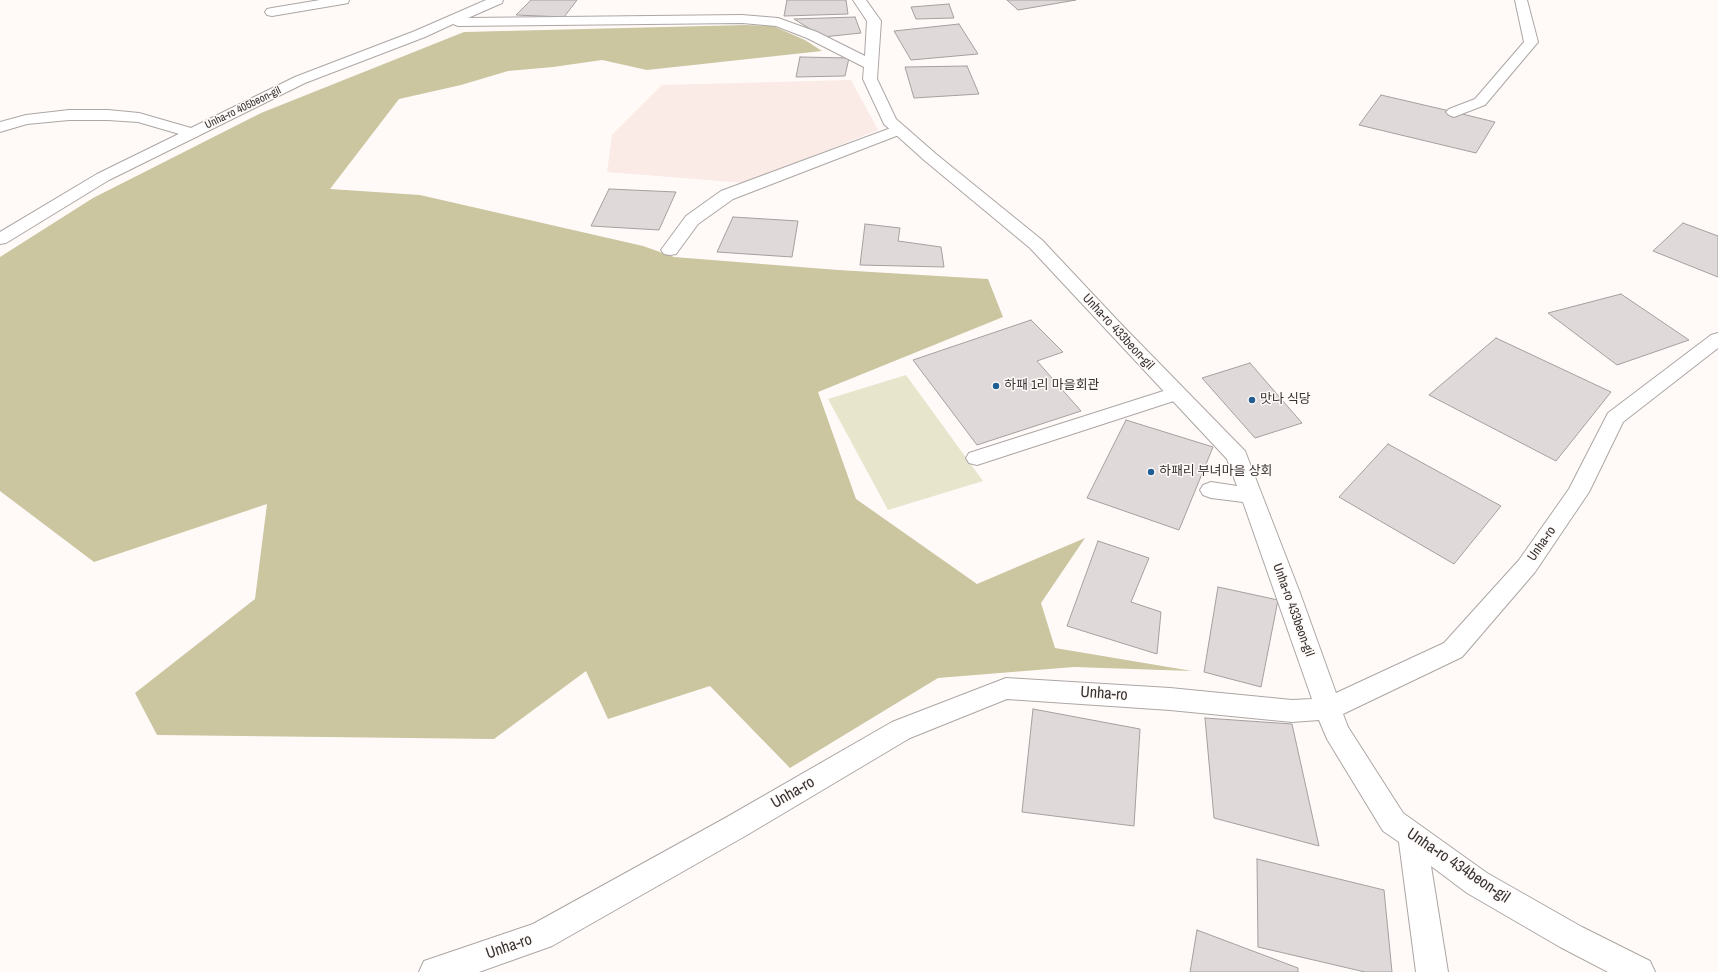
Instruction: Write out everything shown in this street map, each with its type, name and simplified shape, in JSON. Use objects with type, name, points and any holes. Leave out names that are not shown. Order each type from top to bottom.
[{"type":"street","points":[[272,12],[344,0]]},
{"type":"street","name":"Unha-ro 405beon-gil","points":[[0,239],[103,177],[300,80],[420,34],[497,0]]},
{"type":"street","name":"Unha-ro 433beon-gil","points":[[859,0],[874,21],[870,79],[889,121],[1036,244],[1237,456],[1288,593],[1328,709]]},
{"type":"street","points":[[1454,112],[1480,102],[1531,42],[1521,0]]},
{"type":"street","points":[[449,22],[742,19],[778,22],[812,35],[871,65]]},
{"type":"street","points":[[0,127],[26,120],[69,114],[108,115],[139,118],[193,133]]},
{"type":"street","points":[[670,250],[692,220],[726,195],[899,130]]},
{"type":"street","name":"Unha-ro","points":[[435,972],[541,936],[737,826],[901,730],[1006,688],[1170,698],[1292,711],[1328,709],[1453,650],[1527,566],[1578,492],[1615,418],[1718,339]]},
{"type":"street","points":[[977,458],[1176,393]]},
{"type":"street","points":[[1211,490],[1252,496]]},
{"type":"street","name":"Unha-ro 434beon-gil","points":[[1328,709],[1336,731],[1393,822],[1477,883],[1571,937],[1639,972]]},
{"type":"street","points":[[1412,836],[1432,972]]},
{"type":"shaded area","points":[[745,25],[773,26],[805,40],[822,51],[647,70],[602,60],[553,67],[508,71],[461,85],[399,99],[330,189],[420,195],[643,246],[674,257],[838,270],[988,279],[1003,317],[818,392],[856,499],[977,584],[1085,538],[1041,603],[1055,648],[1192,671],[1074,667],[938,678],[790,768],[710,686],[608,719],[586,671],[494,739],[157,735],[135,693],[255,599],[267,504],[94,562],[0,491],[0,257],[93,198],[261,113],[464,32]]},
{"type":"shaded area","points":[[851,80],[878,130],[745,183],[607,172],[612,135],[662,85]]},
{"type":"shaded area","points":[[906,375],[983,481],[888,510],[828,399]]},
{"type":"building","points":[[531,0],[577,0],[564,17],[516,15]]},
{"type":"building","points":[[787,0],[846,0],[848,14],[784,16]]},
{"type":"building","points":[[1007,0],[1076,0],[1018,10]]},
{"type":"building","points":[[949,4],[954,18],[916,19],[911,7]]},
{"type":"building","points":[[855,17],[861,33],[823,37],[794,19]]},
{"type":"building","points":[[959,24],[978,54],[911,60],[894,31]]},
{"type":"building","points":[[800,57],[849,58],[845,76],[796,77]]},
{"type":"building","points":[[967,66],[979,94],[914,98],[905,67]]},
{"type":"building","points":[[1381,95],[1495,122],[1476,153],[1359,125]]},
{"type":"building","points":[[609,189],[676,192],[659,230],[591,226]]},
{"type":"building","points":[[733,217],[798,221],[792,257],[717,252]]},
{"type":"building","points":[[1683,223],[1718,236],[1718,277],[1653,251]]},
{"type":"building","points":[[865,224],[900,228],[898,241],[941,247],[944,267],[860,265]]},
{"type":"building","points":[[1621,294],[1689,340],[1617,365],[1548,313]]},
{"type":"building","name":"하패 1리 마을회관","points":[[1031,320],[1063,352],[1037,361],[1081,411],[977,445],[913,360]]},
{"type":"building","points":[[1496,338],[1611,392],[1556,461],[1429,395]]},
{"type":"building","name":"맛나 식당","points":[[1250,363],[1302,423],[1255,438],[1202,378]]},
{"type":"building","name":"하패리 부녀마을 상회","points":[[1126,420],[1213,447],[1179,530],[1087,498]]},
{"type":"building","points":[[1388,444],[1501,506],[1454,564],[1339,497]]},
{"type":"building","points":[[1098,541],[1149,558],[1131,602],[1161,612],[1157,654],[1067,626]]},
{"type":"building","points":[[1218,587],[1278,600],[1261,687],[1204,672]]},
{"type":"building","points":[[1033,709],[1140,729],[1134,826],[1022,812]]},
{"type":"building","points":[[1205,718],[1292,724],[1319,846],[1214,818]]},
{"type":"building","points":[[1257,859],[1384,890],[1392,972],[1365,972],[1258,947]]},
{"type":"building","points":[[1197,930],[1298,968],[1298,972],[1190,972]]},
{"type":"place","name":"하패 1리 마을회관","points":[[996,386]]},
{"type":"place","name":"맛나 식당","points":[[1252,400]]},
{"type":"place","name":"하패리 부녀마을 상회","points":[[1151,472]]}]
